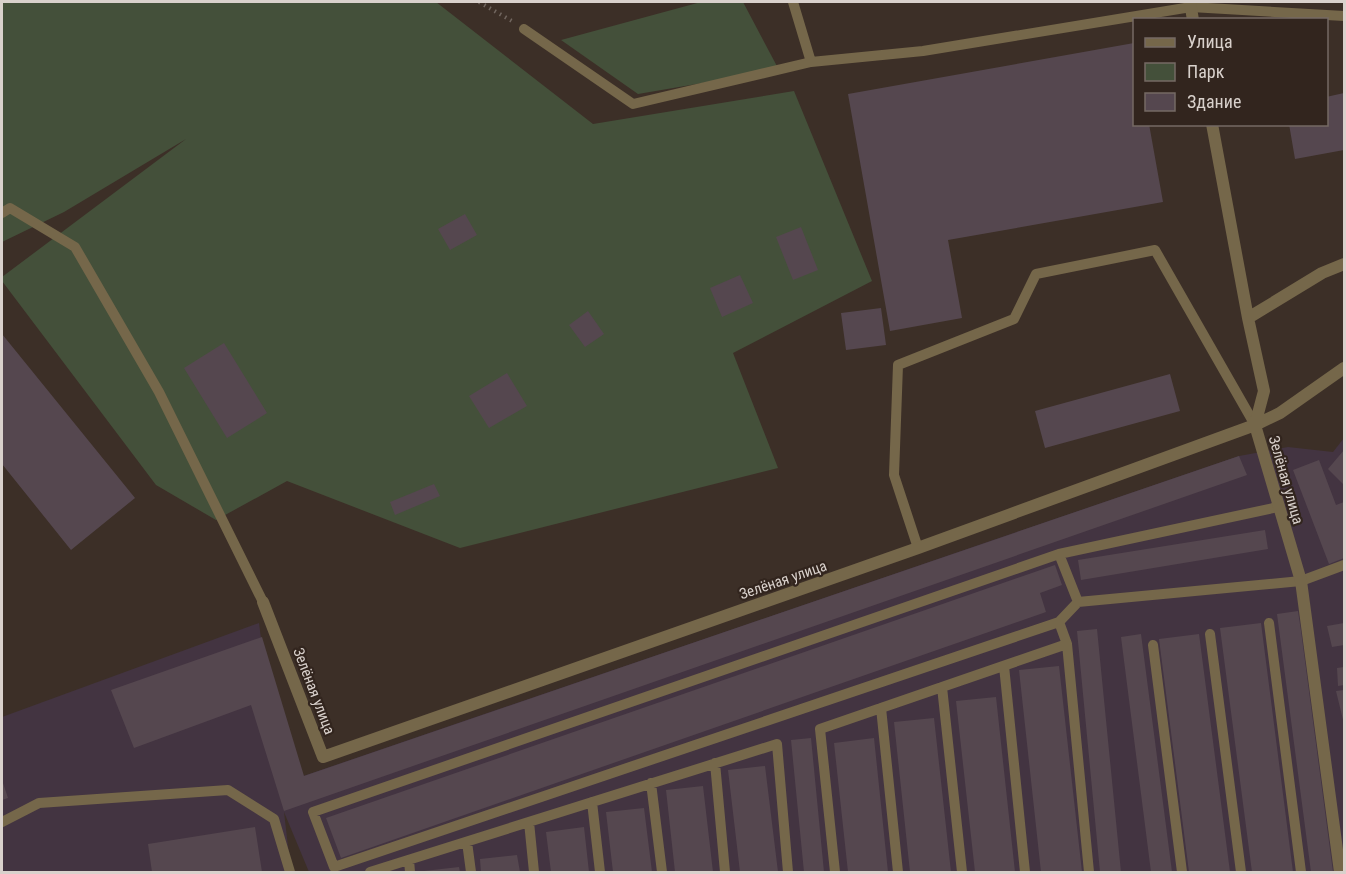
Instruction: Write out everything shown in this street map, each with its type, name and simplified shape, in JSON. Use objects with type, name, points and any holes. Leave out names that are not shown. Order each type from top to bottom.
[{"type":"street","points":[[1212,126],[1264,391],[1255,425]]},
{"type":"street","points":[[1248,318],[1322,273],[1344,264]]},
{"type":"street","points":[[1255,425],[1280,413],[1344,368]]},
{"type":"street","name":"Зелёная улица","points":[[264,602],[323,757],[918,548],[1255,425],[1301,581],[1340,873]]},
{"type":"lane","points":[[794,2],[811,62]]},
{"type":"lane","points":[[1134,18],[1191,9],[1344,16]]},
{"type":"lane","points":[[524,29],[633,104],[811,62],[923,51],[1133,18]]},
{"type":"lane","points":[[2,213],[10,208],[75,248],[159,392],[264,602]]},
{"type":"lane","points":[[918,548],[894,475],[898,365],[1014,319],[1036,274],[1155,250],[1255,425]]},
{"type":"lane","points":[[1278,507],[1059,554],[313,812],[334,867],[1059,622],[1078,602],[1301,581],[1344,565]]},
{"type":"lane","points":[[1059,554],[1078,602]]},
{"type":"lane","points":[[1059,622],[1067,644],[1089,873]]},
{"type":"lane","points":[[1269,623],[1301,873]]},
{"type":"lane","points":[[1210,634],[1241,873]]},
{"type":"lane","points":[[835,873],[820,729],[1067,644]]},
{"type":"lane","points":[[1153,645],[1182,873]]},
{"type":"lane","points":[[1004,666],[1025,873]]},
{"type":"lane","points":[[942,687],[962,873]]},
{"type":"lane","points":[[881,708],[898,873]]},
{"type":"lane","points":[[370,873],[777,744],[788,873]]},
{"type":"lane","points":[[715,763],[725,873]]},
{"type":"lane","points":[[651,783],[662,873]]},
{"type":"lane","points":[[2,822],[39,803],[228,790],[274,819],[290,873]]},
{"type":"lane","points":[[592,802],[600,873]]},
{"type":"lane","points":[[529,822],[534,873]]},
{"type":"lane","points":[[467,842],[471,873]]},
{"type":"lane","points":[[409,860],[410,873]]},
{"type":"path","points":[[479,2],[524,29]]},
{"type":"shaded area","points":[[1344,438],[1344,872],[309,872],[284,812],[291,872],[2,872],[2,717],[259,623],[280,784],[1239,456],[1288,447],[1333,452]]},
{"type":"green space","points":[[2,2],[436,2],[593,124],[794,91],[872,281],[733,353],[778,468],[460,548],[287,481],[216,520],[156,485],[2,281],[2,277],[186,139],[64,212],[2,242]]},
{"type":"green space","points":[[701,2],[743,2],[779,70],[638,94],[561,40]]},
{"type":"building","points":[[1133,43],[1133,126],[1149,126],[1163,202],[948,240],[962,318],[890,331],[848,94]]},
{"type":"building","points":[[1344,93],[1344,150],[1295,159],[1289,126],[1328,126],[1328,97]]},
{"type":"building","points":[[465,214],[477,235],[450,250],[438,229]]},
{"type":"building","points":[[801,227],[818,270],[793,280],[776,237]]},
{"type":"building","points":[[740,275],[753,303],[722,317],[710,288]]},
{"type":"building","points":[[881,308],[886,345],[846,350],[841,313]]},
{"type":"building","points":[[588,311],[604,334],[585,347],[569,325]]},
{"type":"building","points":[[2,334],[135,498],[71,550],[2,464]]},
{"type":"building","points":[[224,343],[267,413],[227,438],[184,368]]},
{"type":"building","points":[[507,373],[527,406],[489,428],[469,396]]},
{"type":"building","points":[[1170,374],[1180,411],[1045,448],[1035,411]]},
{"type":"building","points":[[1344,450],[1344,482],[1343,484],[1328,469]]},
{"type":"building","points":[[1239,456],[1247,475],[284,811],[251,705],[134,748],[111,690],[262,637],[304,776]]},
{"type":"building","points":[[1319,460],[1336,505],[1344,502],[1344,558],[1329,564],[1293,470]]},
{"type":"building","points":[[434,484],[440,496],[395,515],[390,502]]},
{"type":"building","points":[[1265,530],[1268,549],[1081,580],[1078,560]]},
{"type":"building","points":[[1055,565],[1062,585],[1040,593],[1046,612],[341,858],[326,818]]},
{"type":"building","points":[[1298,611],[1333,872],[1311,872],[1277,614]]},
{"type":"building","points":[[1261,623],[1293,872],[1252,872],[1220,628]]},
{"type":"building","points":[[1344,623],[1344,645],[1332,647],[1327,626]]},
{"type":"building","points":[[1097,629],[1121,872],[1100,872],[1077,631]]},
{"type":"building","points":[[1141,634],[1172,872],[1151,872],[1121,637]]},
{"type":"building","points":[[1199,634],[1230,872],[1189,872],[1159,639]]},
{"type":"building","points":[[1059,666],[1082,872],[1041,872],[1019,670]]},
{"type":"building","points":[[1344,667],[1344,685],[1338,686],[1337,668]]},
{"type":"building","points":[[1344,690],[1344,724],[1336,691]]},
{"type":"building","points":[[996,697],[1015,872],[975,872],[956,701]]},
{"type":"building","points":[[934,718],[951,872],[910,872],[894,722]]},
{"type":"building","points":[[811,738],[824,872],[804,872],[791,740]]},
{"type":"building","points":[[874,738],[888,872],[848,872],[834,743]]},
{"type":"building","points":[[765,766],[778,872],[740,872],[728,770]]},
{"type":"building","points":[[2,780],[8,798],[2,800]]},
{"type":"building","points":[[703,786],[713,872],[675,872],[666,790]]},
{"type":"building","points":[[644,808],[652,872],[613,872],[606,812]]},
{"type":"building","points":[[255,827],[262,872],[152,872],[148,844]]},
{"type":"building","points":[[584,827],[589,872],[551,872],[546,832]]},
{"type":"building","points":[[517,855],[520,872],[481,872],[480,859]]},
{"type":"building","points":[[459,867],[460,872],[424,872],[424,871]]}]
